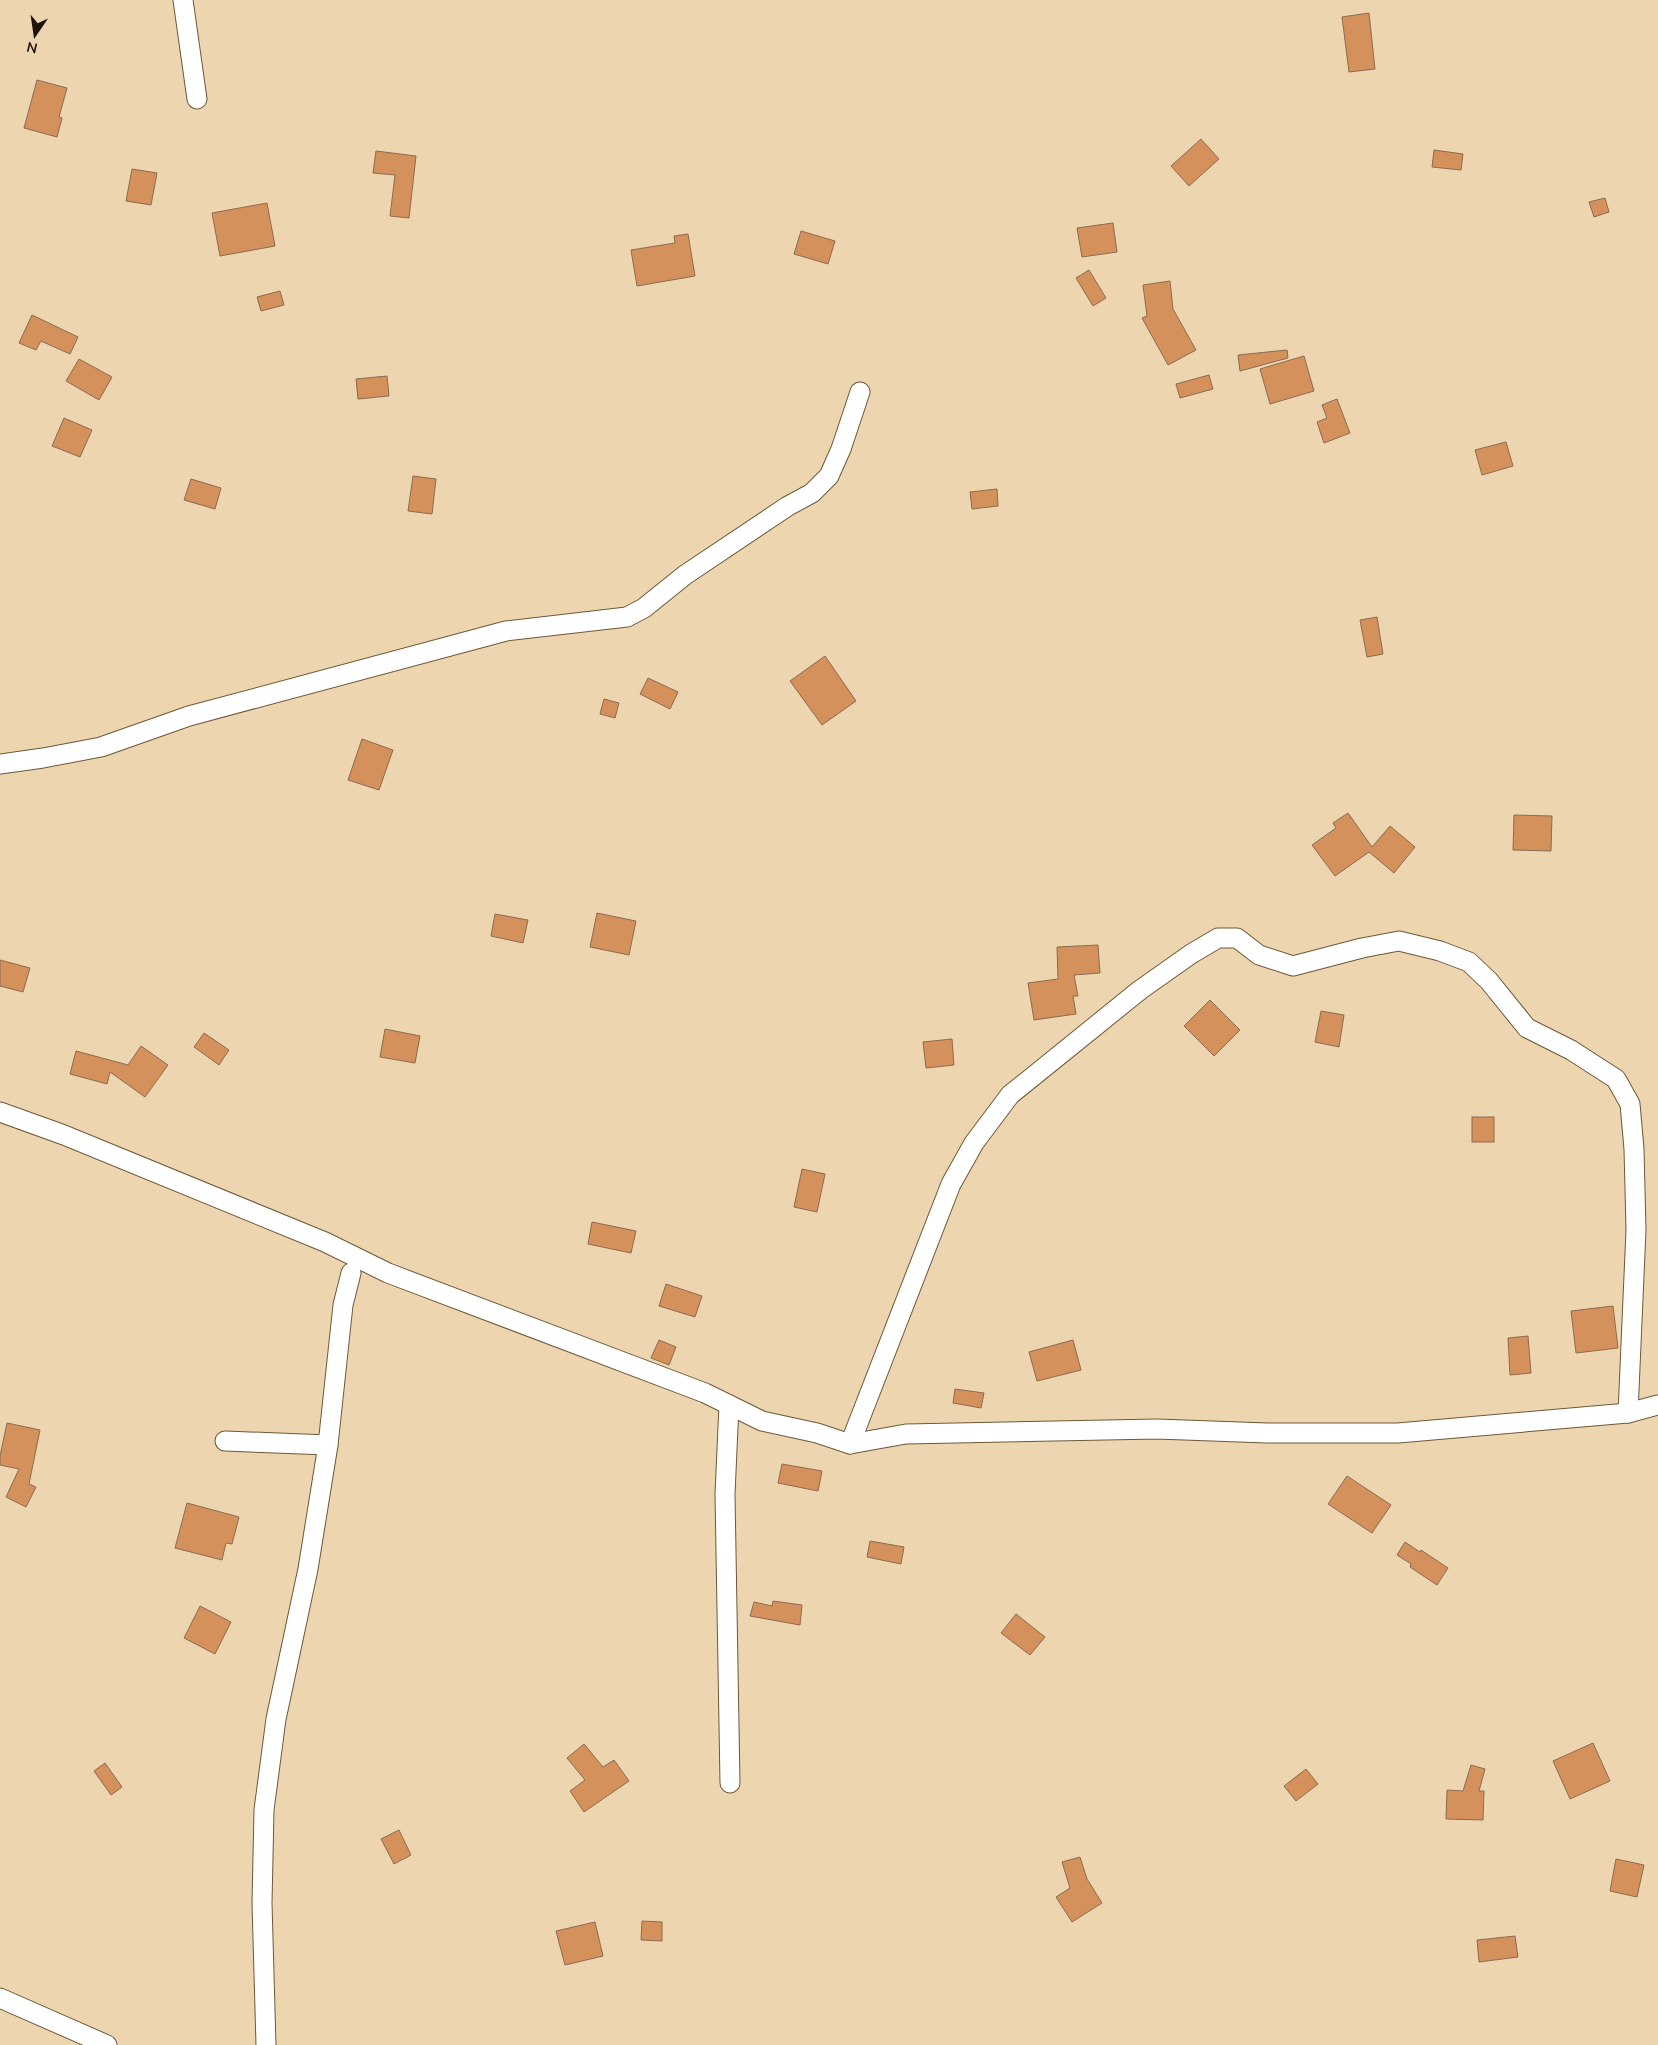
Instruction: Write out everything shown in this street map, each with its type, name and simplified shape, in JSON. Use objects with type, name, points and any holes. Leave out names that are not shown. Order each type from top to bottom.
[{"type":"street","points":[[183,0],[197,99]]},
{"type":"street","points":[[0,764],[102,747],[189,716],[506,631],[627,618],[788,506],[812,493],[829,476],[842,450],[860,392]]},
{"type":"street","points":[[850,1444],[951,1184],[974,1143],[1010,1095],[1140,990],[1191,954],[1218,938],[1237,938],[1259,955],[1293,966],[1362,948],[1399,941],[1440,951],[1469,962],[1489,981],[1527,1028],[1571,1050],[1616,1079],[1630,1104],[1634,1149],[1636,1230],[1628,1413]]},
{"type":"street","points":[[0,1112],[64,1135],[325,1242],[388,1273],[705,1393],[762,1422],[817,1433],[850,1444],[906,1434],[1157,1429],[1266,1433],[1398,1433],[1628,1413],[1658,1405]]},
{"type":"street","points":[[325,1242],[351,1273]]},
{"type":"street","points":[[351,1273],[388,1273]]},
{"type":"street","points":[[266,2045],[262,1903],[264,1810],[276,1719],[308,1569],[328,1445],[343,1305],[351,1273]]},
{"type":"street","points":[[729,1405],[725,1494],[730,1783]]},
{"type":"street","points":[[225,1441],[328,1445]]},
{"type":"street","points":[[0,1998],[107,2045]]},
{"type":"building","points":[[1369,13],[1375,69],[1349,72],[1342,17]]},
{"type":"building","points":[[37,80],[67,88],[59,117],[62,118],[57,137],[24,128]]},
{"type":"building","points":[[1201,139],[1219,159],[1189,186],[1171,166]]},
{"type":"building","points":[[1434,150],[1463,154],[1461,170],[1432,167]]},
{"type":"building","points":[[376,151],[416,156],[409,218],[390,216],[395,175],[373,173]]},
{"type":"building","points":[[132,169],[157,173],[151,205],[126,201]]},
{"type":"building","points":[[1605,198],[1609,212],[1594,217],[1589,202]]},
{"type":"building","points":[[267,203],[275,246],[220,256],[212,213]]},
{"type":"building","points":[[1113,223],[1117,252],[1082,257],[1077,228]]},
{"type":"building","points":[[801,231],[835,241],[828,264],[794,254]]},
{"type":"building","points":[[688,234],[695,276],[637,286],[631,250],[675,243],[674,236]]},
{"type":"building","points":[[1089,270],[1106,298],[1093,306],[1076,278]]},
{"type":"building","points":[[1170,281],[1173,309],[1196,350],[1168,365],[1142,318],[1147,316],[1143,285]]},
{"type":"building","points":[[280,291],[284,305],[261,311],[257,297]]},
{"type":"building","points":[[32,315],[78,337],[70,354],[41,341],[36,350],[19,343]]},
{"type":"building","points":[[1287,350],[1288,358],[1240,371],[1238,355]]},
{"type":"building","points":[[1304,356],[1314,391],[1270,404],[1260,369]]},
{"type":"building","points":[[79,359],[112,377],[99,400],[66,381]]},
{"type":"building","points":[[1209,375],[1213,389],[1180,398],[1176,384]]},
{"type":"building","points":[[387,376],[389,396],[358,399],[356,379]]},
{"type":"building","points":[[1337,399],[1350,433],[1324,443],[1317,422],[1327,418],[1322,405]]},
{"type":"building","points":[[64,418],[92,430],[80,457],[52,446]]},
{"type":"building","points":[[1506,442],[1513,466],[1482,475],[1475,450]]},
{"type":"building","points":[[413,476],[436,479],[432,514],[408,511]]},
{"type":"building","points":[[191,479],[221,488],[215,509],[184,500]]},
{"type":"building","points":[[997,489],[998,506],[972,509],[970,492]]},
{"type":"building","points":[[1377,617],[1383,654],[1367,657],[1360,620]]},
{"type":"building","points":[[825,656],[856,701],[822,725],[790,681]]},
{"type":"building","points":[[648,678],[678,692],[670,709],[640,694]]},
{"type":"building","points":[[604,699],[619,703],[615,718],[600,714]]},
{"type":"building","points":[[362,739],[393,750],[379,790],[348,780]]},
{"type":"building","points":[[1348,813],[1372,847],[1390,826],[1415,847],[1394,873],[1369,852],[1335,876],[1312,845],[1336,828],[1333,823]]},
{"type":"building","points":[[1514,815],[1552,816],[1551,851],[1513,850]]},
{"type":"building","points":[[597,913],[636,921],[629,955],[590,947]]},
{"type":"building","points":[[495,914],[528,920],[523,943],[491,936]]},
{"type":"building","points":[[1098,945],[1100,973],[1074,975],[1078,996],[1073,996],[1076,1014],[1034,1020],[1028,983],[1058,979],[1057,947]]},
{"type":"building","points":[[0,960],[30,968],[23,992],[0,986]]},
{"type":"building","points":[[1210,1000],[1240,1030],[1214,1056],[1184,1026]]},
{"type":"building","points":[[1321,1011],[1344,1015],[1339,1047],[1315,1042]]},
{"type":"building","points":[[385,1029],[420,1036],[415,1063],[380,1057]]},
{"type":"building","points":[[204,1033],[229,1050],[219,1065],[194,1047]]},
{"type":"building","points":[[952,1039],[954,1065],[926,1068],[923,1042]]},
{"type":"building","points":[[141,1046],[168,1065],[145,1097],[110,1072],[107,1084],[70,1074],[76,1051],[128,1065]]},
{"type":"building","points":[[1472,1117],[1494,1117],[1494,1142],[1472,1142]]},
{"type":"building","points":[[802,1169],[825,1174],[817,1212],[794,1207]]},
{"type":"building","points":[[592,1222],[636,1231],[631,1253],[588,1244]]},
{"type":"building","points":[[666,1284],[702,1296],[695,1317],[659,1306]]},
{"type":"building","points":[[1613,1306],[1618,1348],[1576,1353],[1571,1311]]},
{"type":"building","points":[[1528,1336],[1531,1373],[1510,1375],[1508,1338]]},
{"type":"building","points":[[659,1340],[676,1347],[669,1365],[651,1358]]},
{"type":"building","points":[[1073,1340],[1081,1370],[1037,1381],[1029,1352]]},
{"type":"building","points":[[955,1389],[984,1393],[981,1408],[953,1403]]},
{"type":"building","points":[[7,1423],[40,1430],[29,1484],[36,1487],[26,1507],[6,1497],[19,1469],[0,1465]]},
{"type":"building","points":[[782,1464],[822,1471],[818,1491],[778,1483]]},
{"type":"building","points":[[1347,1476],[1391,1505],[1372,1533],[1328,1504]]},
{"type":"building","points":[[187,1503],[239,1517],[232,1544],[226,1543],[222,1560],[175,1548]]},
{"type":"building","points":[[870,1541],[904,1547],[901,1564],[867,1557]]},
{"type":"building","points":[[1405,1542],[1448,1568],[1437,1585],[1410,1567],[1411,1564],[1397,1555]]},
{"type":"building","points":[[773,1601],[802,1605],[800,1625],[750,1616],[754,1602],[772,1606]]},
{"type":"building","points":[[200,1606],[231,1622],[215,1654],[184,1638]]},
{"type":"building","points":[[1016,1614],[1045,1637],[1030,1655],[1001,1633]]},
{"type":"building","points":[[1593,1743],[1610,1781],[1570,1799],[1553,1761]]},
{"type":"building","points":[[584,1744],[603,1767],[614,1760],[629,1781],[584,1812],[570,1791],[585,1780],[567,1758]]},
{"type":"building","points":[[105,1763],[122,1787],[111,1795],[94,1771]]},
{"type":"building","points":[[1471,1765],[1485,1769],[1479,1791],[1484,1791],[1483,1820],[1446,1819],[1447,1790],[1463,1791]]},
{"type":"building","points":[[1306,1769],[1318,1784],[1296,1801],[1284,1786]]},
{"type":"building","points":[[399,1830],[411,1855],[394,1864],[381,1839]]},
{"type":"building","points":[[1080,1857],[1087,1879],[1102,1903],[1072,1922],[1056,1897],[1070,1888],[1062,1862]]},
{"type":"building","points":[[1616,1859],[1644,1865],[1637,1897],[1610,1891]]},
{"type":"building","points":[[642,1921],[662,1922],[662,1941],[641,1940]]},
{"type":"building","points":[[595,1922],[603,1956],[565,1965],[556,1931]]},
{"type":"building","points":[[1515,1936],[1518,1957],[1479,1962],[1477,1940]]}]
